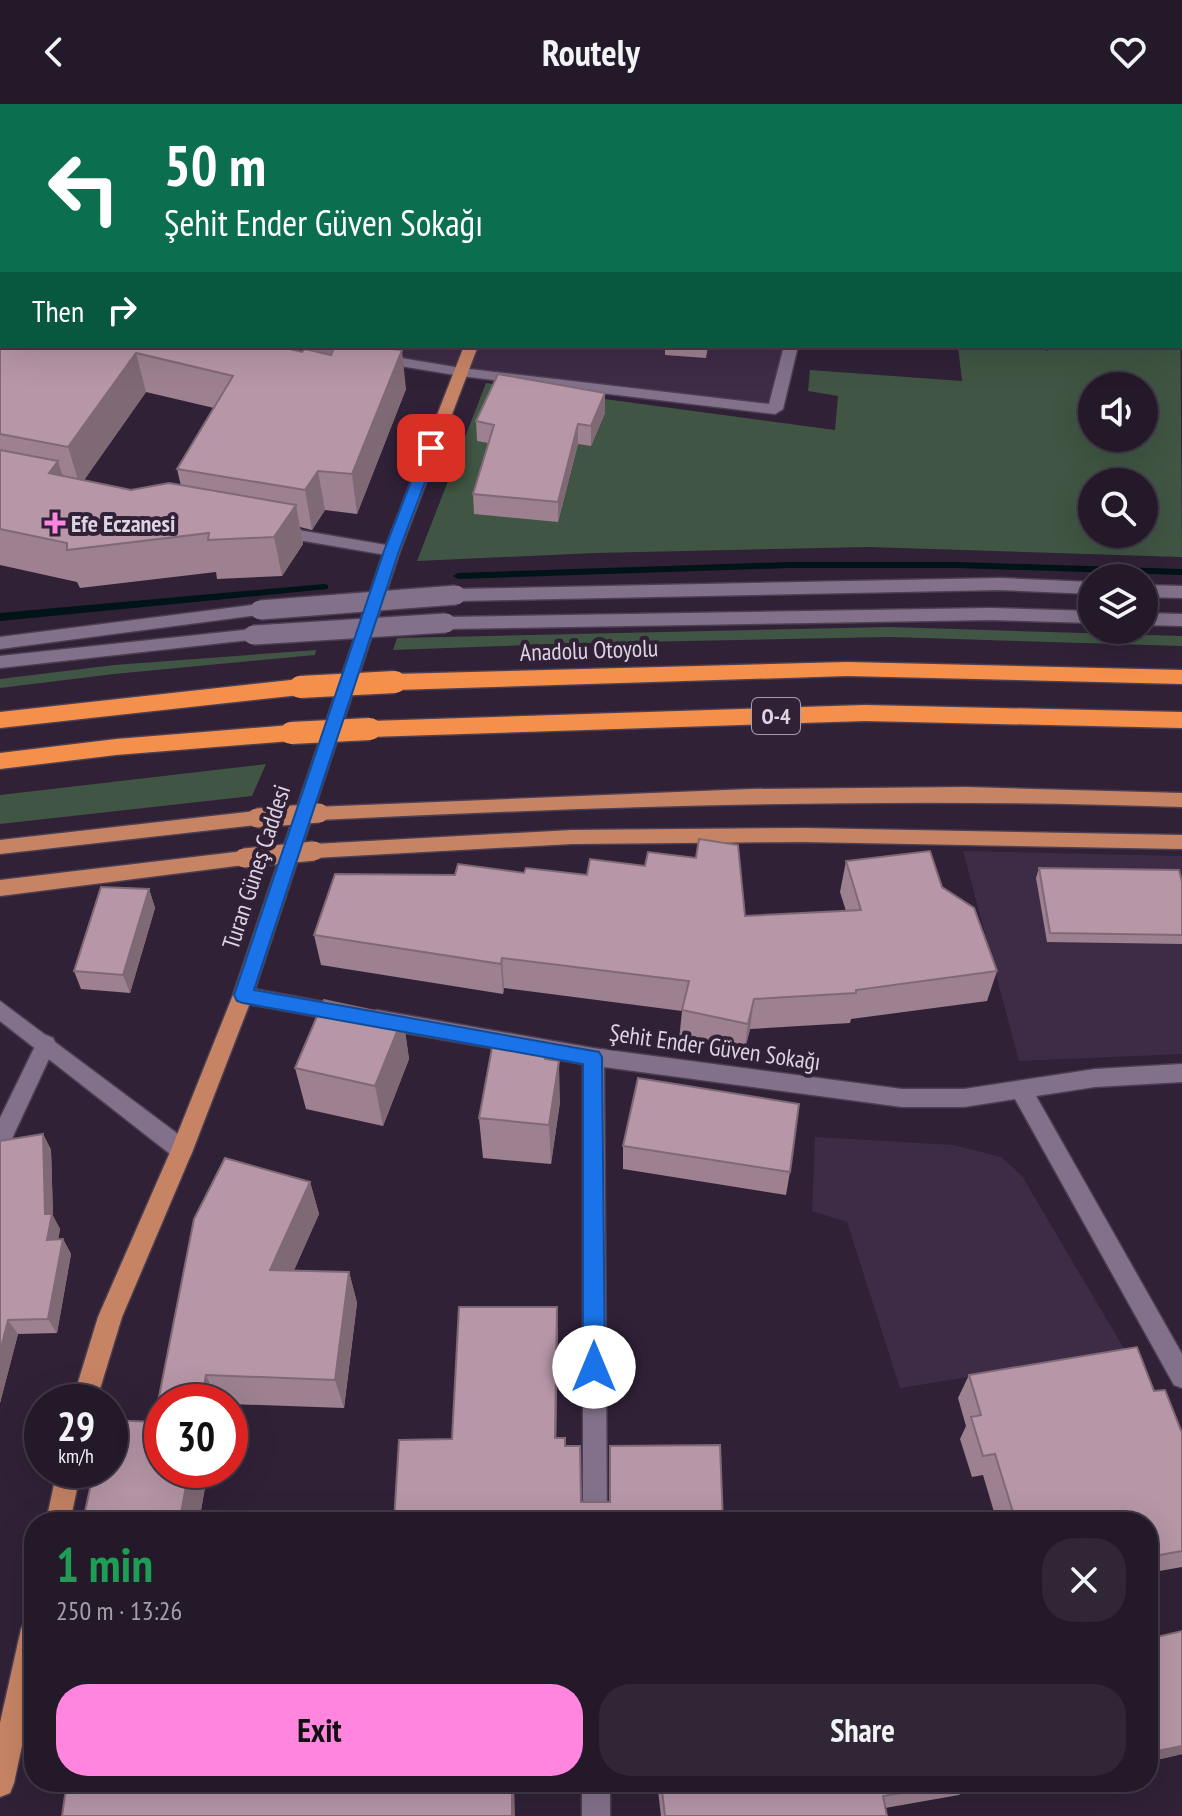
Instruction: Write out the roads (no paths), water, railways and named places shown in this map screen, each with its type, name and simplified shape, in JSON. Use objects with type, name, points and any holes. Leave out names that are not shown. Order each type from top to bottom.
[{"type":"highway","name":"Anadolu Otoyolu","points":[[0,720],[300,687],[395,682],[847,669],[1034,671],[1182,677]]},
{"type":"highway","name":"O-4","points":[[0,761],[116,747],[370,729],[865,713],[1182,720]]},
{"type":"main road","name":"Turan Güneş Caddesi","points":[[90,1384],[110,1317],[182,1150],[243,995],[392,551],[470,348]]},
{"type":"main road","points":[[0,847],[257,818],[561,800],[805,793],[1182,800]]},
{"type":"main road","points":[[0,888],[314,851],[572,837],[804,835],[1182,842]]},
{"type":"main road","points":[[60,1512],[65,1488]]},
{"type":"main road","points":[[0,1783],[24,1674]]},
{"type":"street","points":[[315,348],[461,372],[775,409],[790,348]]},
{"type":"street","points":[[256,528],[392,551]]},
{"type":"street","points":[[0,643],[260,610],[456,595],[1000,584],[1078,587]]},
{"type":"street","points":[[1158,591],[1182,592]]},
{"type":"street","points":[[0,662],[253,635],[446,623],[990,614],[1078,617]]},
{"type":"street","points":[[1158,619],[1182,620]]},
{"type":"street","name":"Şehit Ender Güven Sokağı","points":[[243,995],[593,1057],[902,1098],[964,1098],[1095,1078],[1182,1073]]},
{"type":"street","points":[[0,1009],[182,1150]]},
{"type":"street","points":[[0,1140],[46,1044]]},
{"type":"street","points":[[593,1057],[595,1512]]},
{"type":"street","points":[[1020,1088],[1182,1377]]},
{"type":"street","points":[[596,1792],[596,1816]]},
{"type":"waterway","points":[[458,576],[789,565],[957,565],[1182,572]]},
{"type":"waterway","points":[[0,617],[324,587]]},
{"type":"place","name":"Efe Eczanesi","points":[[55,523]]}]
